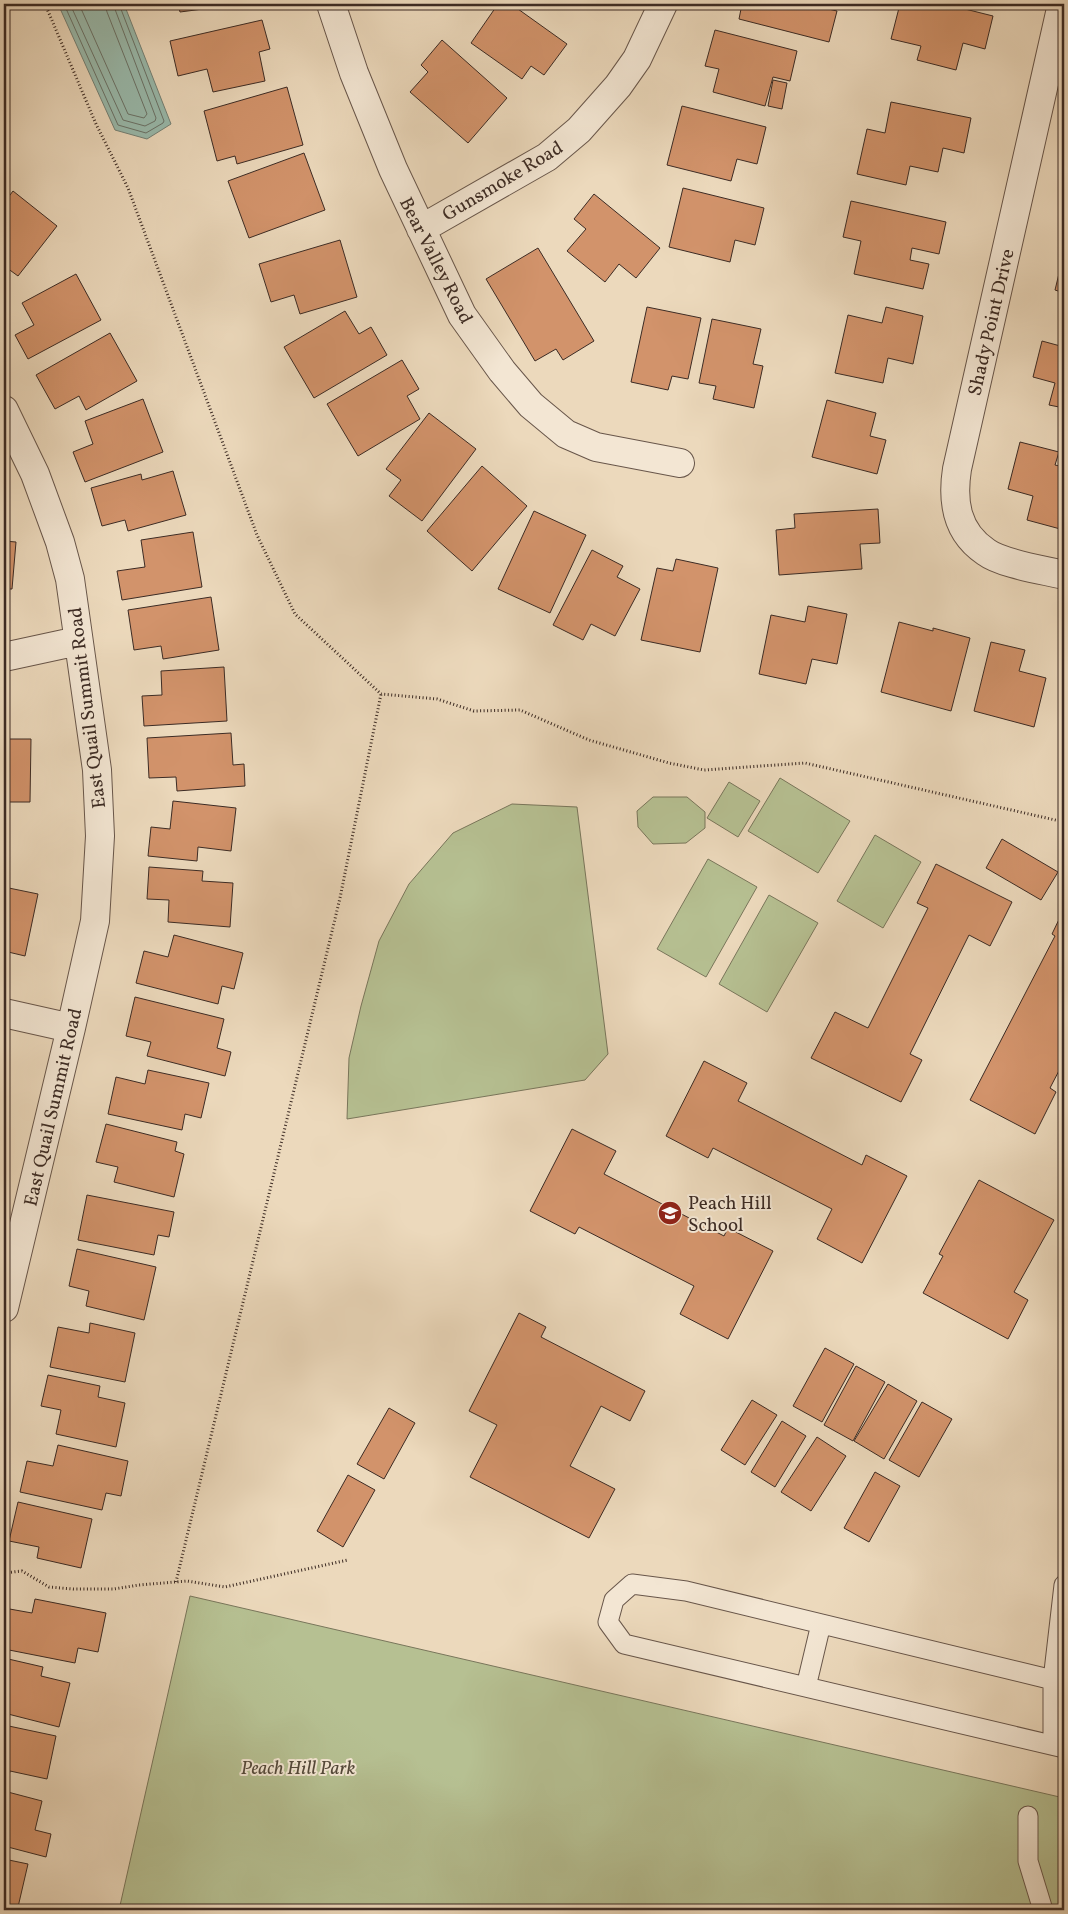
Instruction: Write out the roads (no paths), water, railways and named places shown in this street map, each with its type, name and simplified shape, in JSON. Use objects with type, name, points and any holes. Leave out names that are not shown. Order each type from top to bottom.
[{"type":"street","name":"Bear Valley Road","points":[[331,4],[354,73],[392,169],[462,315],[502,371],[531,405],[566,434],[596,447],[680,463]]},
{"type":"street","name":"Gunsmoke Road","points":[[420,229],[547,157],[579,130],[618,86],[637,59],[664,4]]},
{"type":"street","name":"Shady Point Drive","points":[[1062,4],[954,488],[955,508],[964,529],[986,553],[1017,564],[1064,575]]},
{"type":"street","name":"East Quail Summit Road","points":[[4,410],[35,474],[60,542],[70,578],[97,770],[100,836],[94,921],[71,1028],[4,1308]]},
{"type":"street","points":[[4,657],[78,641]]},
{"type":"street","points":[[4,1014],[71,1028]]},
{"type":"lane","points":[[1053,1680],[686,1591],[632,1584],[614,1600],[608,1622],[624,1644],[1058,1747],[1053,1680],[1064,1589]]},
{"type":"lane","points":[[806,1687],[821,1624]]},
{"type":"lane","points":[[1028,1816],[1028,1862],[1043,1910]]},
{"type":"water","points":[[58,4],[124,4],[171,124],[147,139],[115,130]]},
{"type":"place","name":"Peach Hill School","points":[[670,1213]]},
{"type":"park label","name":"Peach Hill Park","points":[[298,1767]]}]
